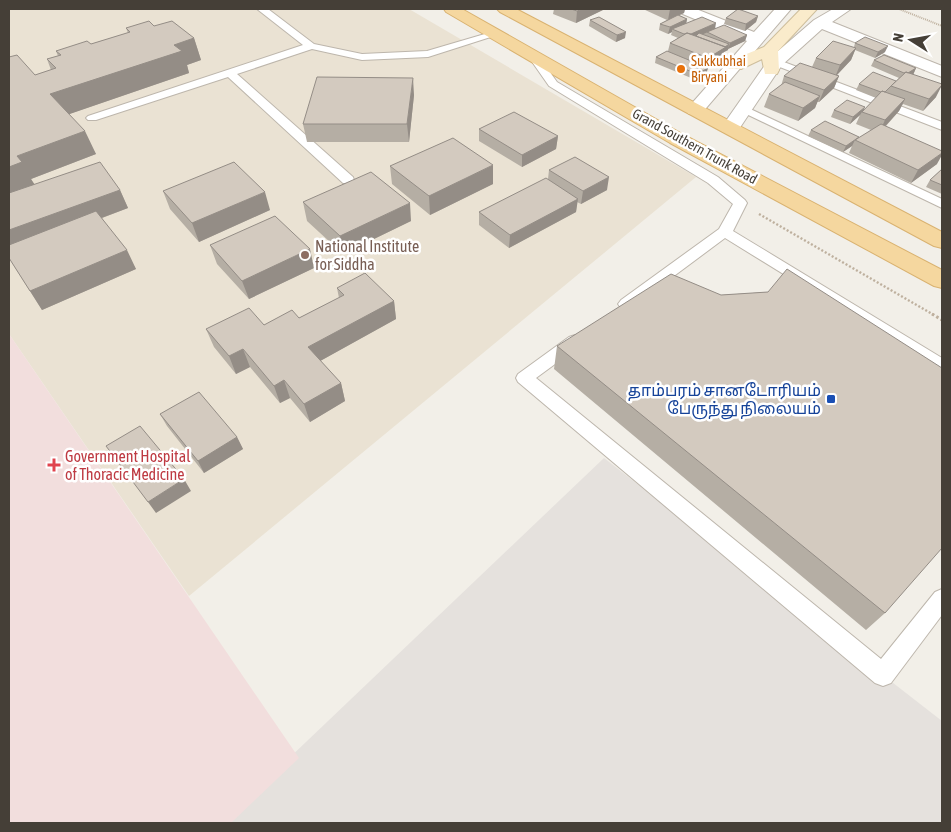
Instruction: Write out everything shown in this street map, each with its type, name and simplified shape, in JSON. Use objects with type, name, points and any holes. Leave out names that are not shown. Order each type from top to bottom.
[{"type":"main road","name":"Grand Southern Trunk Road","points":[[451,9],[677,139],[942,280]]},
{"type":"main road","name":"Grand Southern Trunk Road","points":[[505,9],[942,241]]},
{"type":"street","points":[[683,9],[769,55]]},
{"type":"street","points":[[730,128],[744,109],[769,55],[783,9]]},
{"type":"street","points":[[769,55],[809,9]]},
{"type":"street","points":[[695,110],[735,65],[769,55],[843,9]]},
{"type":"street","points":[[820,23],[942,72]]},
{"type":"lane","points":[[262,9],[311,46],[362,57],[428,54],[495,34]]},
{"type":"lane","points":[[92,118],[311,46]]},
{"type":"lane","points":[[769,55],[942,126]]},
{"type":"lane","points":[[533,56],[553,84],[713,180],[740,203],[725,232],[613,314]]},
{"type":"lane","points":[[230,72],[348,180]]},
{"type":"lane","points":[[744,109],[942,204]]},
{"type":"lane","points":[[725,232],[942,366]]},
{"type":"lane","points":[[589,331],[524,378],[883,675],[942,599]]},
{"type":"path","points":[[899,9],[942,26]]},
{"type":"path","points":[[740,203],[942,320]]},
{"type":"shaded area","name":"National Institute for Siddha","points":[[9,9],[409,9],[696,177],[189,596],[9,334]]},
{"type":"shaded area","name":"Government Hospital of Thoracic Medicine","points":[[9,334],[299,758],[231,823],[9,823]]},
{"type":"shaded area","points":[[604,458],[942,721],[942,823],[221,823]]},
{"type":"building","points":[[738,9],[758,16],[746,24],[726,18]]},
{"type":"building","points":[[678,15],[687,19],[670,27],[660,24]]},
{"type":"building","points":[[599,17],[626,32],[617,35],[590,20]]},
{"type":"building","points":[[702,17],[716,23],[691,34],[684,34],[672,29]]},
{"type":"building","points":[[149,21],[154,26],[172,21],[194,38],[174,45],[182,51],[50,94],[85,131],[17,156],[22,162],[9,167],[9,57],[17,55],[35,75],[56,68],[47,59],[61,55],[56,51],[87,41],[91,44],[130,32],[126,28]]},
{"type":"building","points":[[724,25],[747,35],[730,43],[707,32]]},
{"type":"building","points":[[687,33],[726,47],[708,58],[670,43]]},
{"type":"building","points":[[699,33],[729,44],[725,47],[696,36]]},
{"type":"building","points":[[865,37],[888,46],[878,52],[855,43]]},
{"type":"building","points":[[833,41],[856,48],[840,65],[816,58]]},
{"type":"building","points":[[667,51],[708,68],[697,74],[656,57]]},
{"type":"building","points":[[884,55],[916,68],[908,73],[904,73],[874,60]]},
{"type":"building","points":[[800,63],[839,76],[824,90],[784,76]]},
{"type":"building","points":[[873,72],[896,81],[885,92],[859,84]]},
{"type":"building","points":[[906,72],[942,85],[929,99],[891,86]]},
{"type":"building","points":[[317,77],[413,78],[407,124],[303,124]]},
{"type":"building","points":[[785,82],[820,96],[803,108],[769,94]]},
{"type":"building","points":[[882,91],[905,99],[885,120],[862,112]]},
{"type":"building","points":[[847,100],[865,107],[853,117],[834,110]]},
{"type":"building","points":[[514,112],[558,136],[522,155],[479,129]]},
{"type":"building","points":[[825,121],[859,137],[846,146],[811,130]]},
{"type":"building","points":[[881,124],[942,151],[942,153],[918,170],[855,140]]},
{"type":"building","points":[[453,138],[493,165],[429,196],[390,166]]},
{"type":"building","points":[[575,157],[609,177],[583,191],[549,170]]},
{"type":"building","points":[[100,162],[120,190],[9,230],[9,193]]},
{"type":"building","points":[[234,162],[265,192],[192,223],[163,191]]},
{"type":"building","points":[[942,169],[942,185],[930,180]]},
{"type":"building","points":[[371,172],[410,203],[340,236],[303,202]]},
{"type":"building","points":[[546,178],[578,199],[510,235],[479,212]]},
{"type":"building","points":[[96,211],[127,250],[30,291],[9,258],[9,245]]},
{"type":"building","points":[[275,216],[310,249],[242,281],[210,245]]},
{"type":"building","points":[[787,269],[942,368],[942,548],[885,613],[557,346],[671,274],[721,295],[768,292]]},
{"type":"building","points":[[365,273],[394,301],[308,347],[341,383],[304,404],[284,380],[274,386],[243,349],[229,356],[206,329],[249,308],[264,325],[292,310],[299,318],[344,295],[337,288]]},
{"type":"building","points":[[199,392],[237,437],[198,461],[160,414]]},
{"type":"building","points":[[140,426],[184,479],[148,502],[106,446]]},
{"type":"place","name":"Sukkubhai Biryani","points":[[681,69]]},
{"type":"place","name":"National Institute for Siddha","points":[[305,255]]},
{"type":"place","name":"தாம்பரம் சானடோரியம் பேருந்து நிலையம்","points":[[831,399]]},
{"type":"place","name":"Government Hospital of Thoracic Medicine","points":[[54,465]]}]
